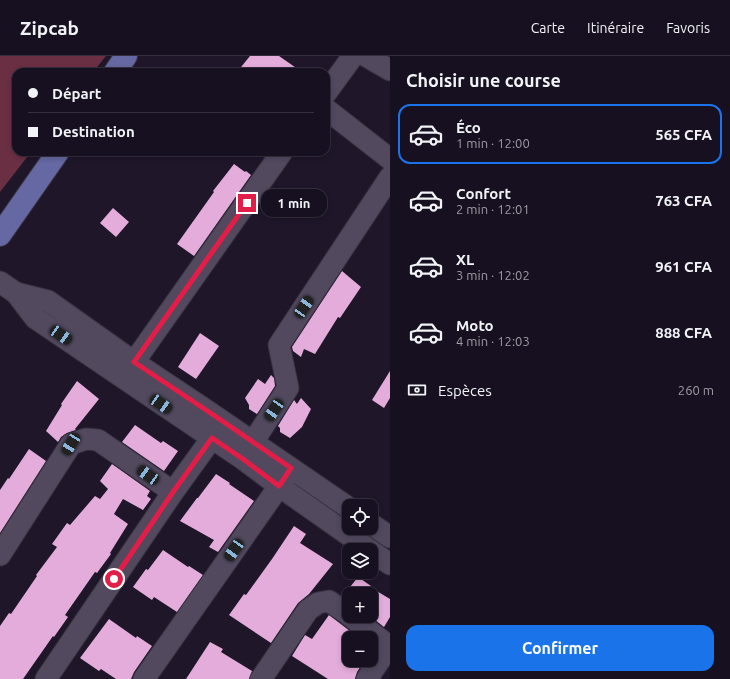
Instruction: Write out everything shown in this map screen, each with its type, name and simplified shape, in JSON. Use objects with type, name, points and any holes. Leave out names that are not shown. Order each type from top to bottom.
[{"type":"main road","points":[[118,68],[126,56]]},
{"type":"main road","points":[[0,235],[55,156]]},
{"type":"street","points":[[330,88],[353,56]]},
{"type":"street","points":[[366,56],[390,70]]},
{"type":"street","points":[[330,112],[390,159]]},
{"type":"street","points":[[134,362],[279,156]]},
{"type":"street","points":[[253,442],[288,388],[279,346],[390,177]]},
{"type":"street","points":[[8,288],[48,301],[134,362],[342,503]]},
{"type":"street","points":[[8,288],[36,318],[243,459],[360,543]]},
{"type":"street","points":[[46,679],[173,492],[212,438]]},
{"type":"street","points":[[0,555],[71,444],[86,439],[98,440],[173,492]]},
{"type":"street","points":[[144,679],[291,468]]},
{"type":"street","points":[[378,529],[390,537]]},
{"type":"street","points":[[378,556],[390,564]]},
{"type":"street","points":[[260,679],[308,610],[318,603],[328,600],[342,610]]},
{"type":"street","points":[[359,623],[390,646],[367,679]]},
{"type":"shaded area","points":[[0,56],[106,56],[96,68],[12,68],[12,156],[28,156],[0,192]]},
{"type":"building","points":[[250,56],[279,56],[296,68],[240,68]]},
{"type":"building","points":[[234,164],[251,175],[194,256],[177,244],[214,192],[213,191]]},
{"type":"building","points":[[113,208],[129,222],[116,237],[100,223]]},
{"type":"building","points":[[342,271],[361,287],[340,318],[338,317],[315,354],[304,349],[301,357],[293,351],[292,347]]},
{"type":"building","points":[[200,333],[219,346],[196,379],[178,367]]},
{"type":"building","points":[[390,371],[390,398],[384,408],[372,400]]},
{"type":"building","points":[[271,375],[274,378],[275,386],[257,414],[249,409],[249,405],[245,398],[258,379],[265,384]]},
{"type":"building","points":[[77,381],[99,399],[75,429],[76,430],[61,437],[58,442],[46,431],[62,405],[61,404]]},
{"type":"building","points":[[301,398],[311,409],[302,427],[290,438],[280,432],[280,428],[278,426],[294,400],[297,404]]},
{"type":"building","points":[[135,425],[161,443],[163,441],[178,451],[164,471],[122,442]]},
{"type":"building","points":[[29,449],[46,461],[0,533],[0,490]]},
{"type":"building","points":[[112,464],[150,491],[147,496],[151,499],[143,510],[123,499],[114,514],[128,524],[110,553],[111,554],[97,573],[95,572],[65,615],[68,617],[23,679],[0,679],[0,626],[9,613],[11,614],[37,576],[36,575],[57,547],[52,544],[67,523],[70,525],[95,496],[100,499],[108,489],[100,481]]},
{"type":"building","points":[[216,474],[254,501],[218,552],[209,547],[214,540],[180,521]]},
{"type":"building","points":[[294,526],[306,534],[300,543],[333,564],[309,594],[298,603],[271,643],[229,615],[244,594],[246,595]]},
{"type":"building","points":[[163,550],[203,575],[177,612],[154,597],[152,600],[133,587],[146,569],[148,570]]},
{"type":"building","points":[[356,579],[361,579],[371,586],[370,587],[350,587]]},
{"type":"building","points":[[378,592],[390,599],[390,617],[384,627],[378,622]]},
{"type":"building","points":[[329,615],[350,631],[342,631],[342,667],[360,667],[355,679],[328,679],[292,656],[305,635],[312,639]]},
{"type":"building","points":[[109,619],[136,638],[137,636],[152,646],[134,672],[131,679],[116,679],[101,669],[99,671],[80,658]]},
{"type":"building","points":[[210,642],[223,649],[221,652],[252,671],[249,679],[186,679]]},
{"type":"route","points":[[114,579],[173,492],[212,438],[279,486],[291,468],[134,362],[247,203]]}]
